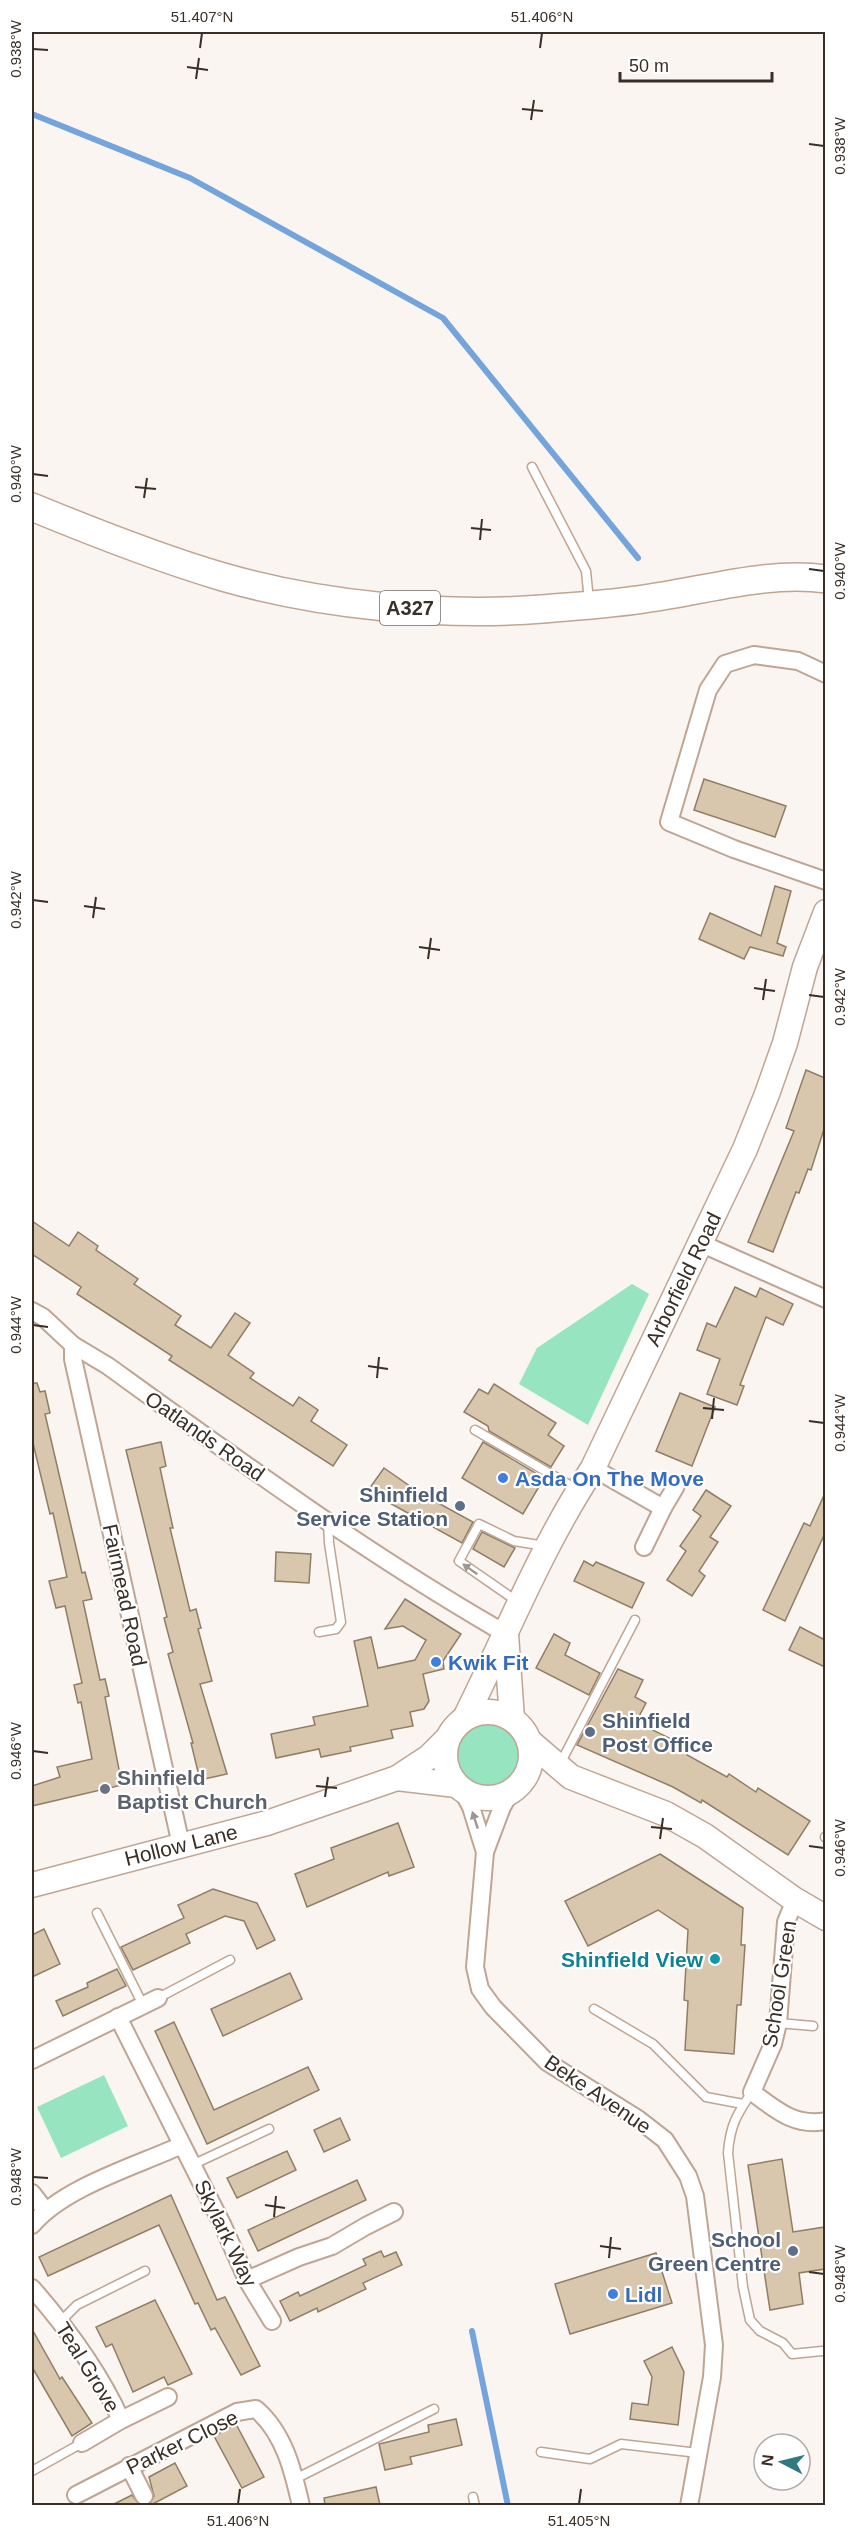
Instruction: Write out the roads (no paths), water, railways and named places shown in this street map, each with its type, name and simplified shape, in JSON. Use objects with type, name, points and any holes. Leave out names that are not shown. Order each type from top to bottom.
[{"type":"main road","name":"A327","points":[[32,507],[134,548],[224,577],[344,601],[391,607],[474,610],[589,605],[818,574]]},
{"type":"main road","name":"Arborfield Road","points":[[465,1718],[518,1602],[578,1490],[593,1468],[746,1149],[785,1043],[805,967],[825,912]]},
{"type":"main road","name":"Arborfield Road","points":[[506,1632],[512,1719]]},
{"type":"main road","points":[[489,1712],[512,1719],[522,1728],[529,1741],[531,1756],[529,1771],[516,1788],[492,1799],[481,1799],[459,1788],[447,1771],[444,1754],[448,1738],[465,1718],[476,1713],[489,1712]]},
{"type":"main road","name":"Hollow Lane","points":[[32,1885],[267,1823],[397,1779],[429,1757],[448,1738]]},
{"type":"main road","name":"School Green","points":[[529,1741],[565,1772],[666,1814],[705,1836],[795,1900],[825,1918]]},
{"type":"main road","name":"School Green","points":[[516,1788],[565,1772]]},
{"type":"main road","name":"Hollow Lane","points":[[397,1779],[459,1788]]},
{"type":"street","points":[[825,674],[798,661],[754,655],[725,664],[708,690],[669,822],[734,849],[825,881]]},
{"type":"street","points":[[700,1243],[825,1299]]},
{"type":"street","name":"Oatlands Road","points":[[32,1311],[43,1317],[73,1346],[108,1366],[328,1523],[413,1579],[506,1632]]},
{"type":"street","name":"Fairmead Road","points":[[73,1346],[73,1359],[181,1845]]},
{"type":"street","points":[[593,1468],[663,1508]]},
{"type":"street","points":[[644,1547],[676,1486]]},
{"type":"street","points":[[459,1788],[471,1807],[485,1852]]},
{"type":"street","points":[[485,1852],[502,1807],[516,1788]]},
{"type":"street","name":"Beke Avenue","points":[[485,1852],[475,1967],[480,1989],[493,2007],[546,2062],[638,2119],[665,2140],[692,2186],[714,2345],[712,2377],[690,2505]]},
{"type":"street","name":"School Green","points":[[748,2098],[770,2054],[778,2023],[786,1922],[795,1900]]},
{"type":"street","points":[[32,2060],[151,2002]]},
{"type":"street","name":"Skylark Way","points":[[118,2017],[247,2280],[272,2321]]},
{"type":"street","points":[[748,2098],[792,2119],[812,2123],[825,2121]]},
{"type":"street","points":[[32,2224],[45,2210],[83,2188],[182,2145]]},
{"type":"street","points":[[32,2193],[45,2210]]},
{"type":"street","points":[[247,2280],[299,2257],[332,2246],[394,2212]]},
{"type":"street","name":"Teal Grove","points":[[32,2288],[61,2321],[110,2394],[121,2420]]},
{"type":"street","name":"Teal Grove","points":[[82,2443],[121,2420],[168,2397]]},
{"type":"street","name":"Parker Close","points":[[76,2495],[237,2412],[255,2409],[278,2433],[295,2479],[301,2505]]},
{"type":"street","points":[[129,2466],[144,2496]]},
{"type":"lane","points":[[532,467],[586,571],[589,605]]},
{"type":"lane","points":[[475,1430],[578,1490]]},
{"type":"lane","points":[[319,1632],[336,1629],[341,1622],[328,1543],[328,1523]]},
{"type":"lane","points":[[518,1602],[459,1561],[469,1542],[479,1524],[514,1541],[548,1547]]},
{"type":"lane","points":[[565,1772],[635,1620]]},
{"type":"lane","points":[[97,1913],[151,2002],[230,1960]]},
{"type":"lane","points":[[594,2009],[653,2044],[706,2097],[748,2098],[729,2132],[728,2153],[743,2287],[750,2320],[759,2331],[783,2343],[792,2354],[822,2351]]},
{"type":"lane","points":[[778,2023],[813,2026]]},
{"type":"lane","points":[[192,2164],[269,2129]]},
{"type":"lane","points":[[61,2321],[77,2305],[145,2271]]},
{"type":"lane","points":[[295,2479],[434,2409]]},
{"type":"lane","name":"Teal Grove","points":[[32,2471],[82,2443]]},
{"type":"lane","points":[[541,2452],[590,2459],[621,2444],[698,2453]]},
{"type":"waterway","points":[[32,114],[190,178],[443,318],[638,558]]},
{"type":"waterway","points":[[472,2331],[508,2506]]},
{"type":"place","name":"Asda On The Move","points":[[503,1478]]},
{"type":"place","name":"Shinfield Service Station","points":[[460,1506]]},
{"type":"place","name":"Kwik Fit","points":[[436,1662]]},
{"type":"place","name":"Shinfield Post Office","points":[[590,1732]]},
{"type":"place","name":"Shinfield Baptist Church","points":[[105,1789]]},
{"type":"place","name":"Shinfield View","points":[[715,1959]]},
{"type":"place","name":"School Green Centre","points":[[793,2251]]},
{"type":"place","name":"Lidl","points":[[613,2294]]}]
